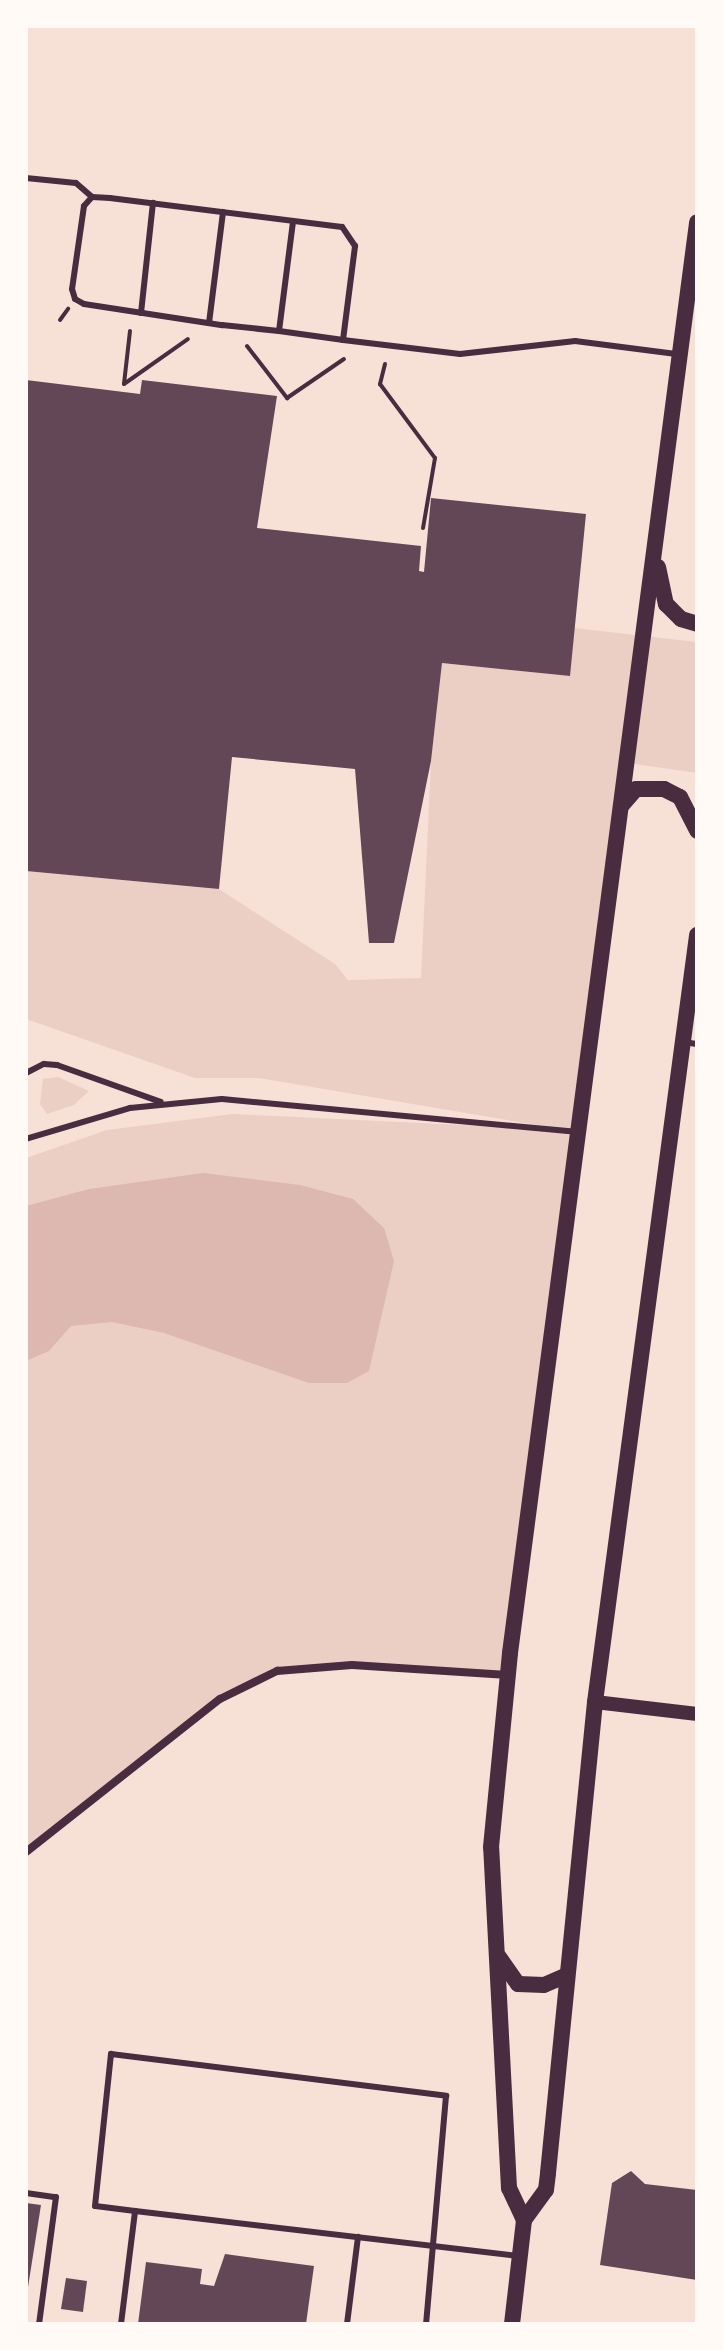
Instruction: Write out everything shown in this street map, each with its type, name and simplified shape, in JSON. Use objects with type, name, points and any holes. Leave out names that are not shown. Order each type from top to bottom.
[{"type":"main road","points":[[524,2220],[509,2188],[491,1847],[508,1675],[697,222]]},
{"type":"main road","points":[[656,537],[666,604],[681,619],[697,624]]},
{"type":"main road","points":[[620,809],[636,789],[664,789],[680,797],[697,831]]},
{"type":"main road","points":[[512,2324],[524,2220],[546,2190],[595,1702],[690,1043],[697,935]]},
{"type":"main road","points":[[494,1945],[506,1974],[518,1984],[544,1985],[567,1975]]},
{"type":"street","points":[[26,1852],[220,1699],[263,1676],[297,1668],[352,1665],[508,1675]]},
{"type":"street","points":[[595,1702],[697,1714]]},
{"type":"lane","points":[[26,178],[76,183],[92,197],[293,221],[350,233],[354,255],[343,340]]},
{"type":"lane","points":[[92,197],[84,206],[75,299],[209,323],[460,354],[575,341],[680,355]]},
{"type":"lane","points":[[141,313],[153,203]]},
{"type":"lane","points":[[209,323],[223,212]]},
{"type":"lane","points":[[279,331],[293,221]]},
{"type":"lane","points":[[26,1073],[44,1064],[57,1065],[161,1102]]},
{"type":"lane","points":[[26,1140],[161,1102],[265,1099],[578,1132]]},
{"type":"lane","points":[[426,2324],[436,2246],[446,2096],[111,2054],[95,2206],[135,2211],[436,2246],[520,2256]]},
{"type":"lane","points":[[26,2193],[56,2197],[39,2324]]},
{"type":"lane","points":[[121,2324],[135,2211]]},
{"type":"lane","points":[[347,2324],[358,2237]]},
{"type":"path","points":[[130,331],[124,384],[188,339]]},
{"type":"path","points":[[247,346],[287,398],[344,359]]},
{"type":"path","points":[[385,364],[380,384],[435,458],[423,528]]},
{"type":"shaded area","points":[[574,628],[697,642],[697,773],[628,763],[508,1675],[352,1665],[277,1671],[220,1699],[26,1852],[26,1158],[107,1130],[232,1114],[566,1130],[259,1078],[195,1078],[26,1019],[26,871],[219,889],[335,964],[348,980],[421,978],[431,761],[442,663],[569,676]]},
{"type":"shaded area","points":[[58,1077],[89,1091],[74,1105],[47,1114],[40,1104],[43,1079]]},
{"type":"shaded area","points":[[203,1173],[300,1185],[353,1199],[384,1228],[394,1261],[369,1371],[347,1383],[309,1383],[164,1333],[112,1322],[71,1326],[49,1351],[26,1361],[26,1206],[89,1189]]},
{"type":"building","points":[[26,380],[140,394],[142,380],[277,396],[257,528],[421,546],[419,571],[424,572],[431,498],[586,514],[570,676],[442,663],[431,761],[394,943],[369,943],[355,769],[232,757],[219,889],[26,871]]},
{"type":"building","points":[[631,2171],[645,2184],[697,2190],[697,2280],[600,2265],[612,2183]]},
{"type":"building","points":[[26,2203],[41,2205],[28,2287],[26,2287]]},
{"type":"building","points":[[225,2254],[314,2266],[306,2324],[138,2324],[146,2262],[202,2269],[200,2284],[214,2286]]},
{"type":"building","points":[[66,2278],[87,2281],[83,2312],[61,2309]]}]
